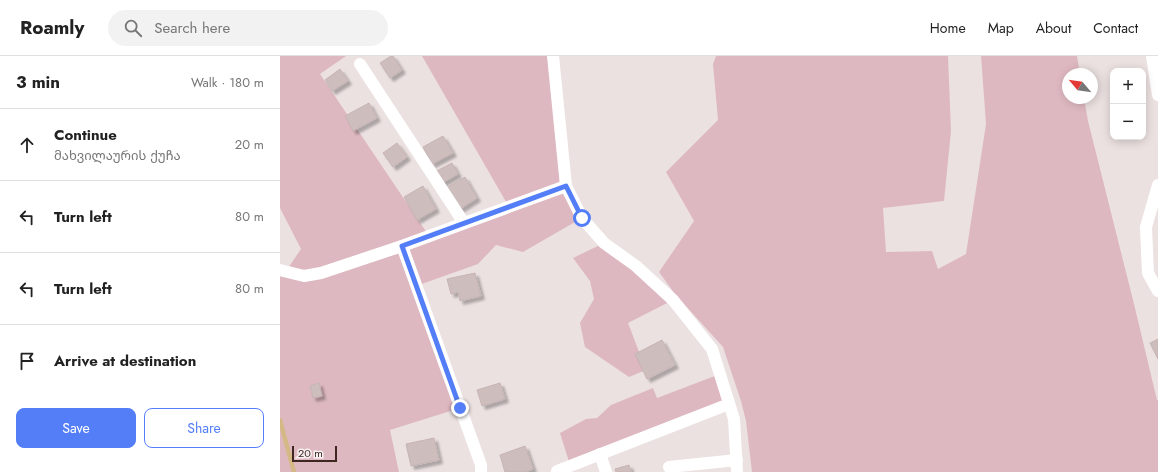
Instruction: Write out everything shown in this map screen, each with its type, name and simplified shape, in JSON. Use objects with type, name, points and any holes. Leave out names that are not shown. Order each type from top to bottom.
[{"type":"street","points":[[553,56],[566,186],[582,218],[604,244],[636,266],[673,300],[712,349],[734,419],[737,472]]},
{"type":"street","points":[[1152,56],[1158,95]]},
{"type":"street","points":[[360,64],[464,223]]},
{"type":"street","points":[[1158,184],[1146,227],[1148,273],[1158,291]]},
{"type":"street","points":[[280,270],[304,276],[321,273],[402,246],[566,186]]},
{"type":"street","points":[[402,246],[481,465],[481,472]]},
{"type":"street","points":[[557,470],[729,404]]},
{"type":"street","points":[[600,454],[606,472]]},
{"type":"street","points":[[668,467],[736,460]]},
{"type":"shaded area","points":[[280,56],[346,56],[320,74],[429,236],[509,207],[422,56],[553,56],[566,186],[582,218],[523,252],[496,245],[478,264],[416,286],[460,408],[390,430],[399,472],[280,472],[280,270],[286,271],[301,249],[280,208]]},
{"type":"shaded area","points":[[716,56],[948,56],[951,131],[944,201],[883,208],[886,252],[932,251],[938,269],[966,254],[986,124],[981,56],[1077,56],[1079,68],[1062,68],[1062,104],[1085,104],[1158,400],[1158,472],[752,472],[746,421],[723,347],[675,294],[659,272],[694,221],[666,172],[718,120],[713,64]]},
{"type":"shaded area","points":[[604,243],[673,300],[628,323],[646,370],[629,377],[585,347],[580,323],[594,299],[590,281],[573,258]]},
{"type":"shaded area","points":[[720,374],[729,404],[570,465],[560,433],[586,419],[597,418],[611,405],[653,388],[657,398]]},
{"type":"building","points":[[393,56],[402,70],[390,78],[380,63]]},
{"type":"building","points":[[340,69],[348,81],[332,91],[325,80]]},
{"type":"building","points":[[369,103],[377,118],[353,131],[345,116]]},
{"type":"building","points":[[443,136],[453,153],[432,164],[423,147]]},
{"type":"building","points":[[397,143],[407,157],[393,167],[383,153]]},
{"type":"building","points":[[452,163],[458,174],[442,183],[435,172]]},
{"type":"building","points":[[465,177],[477,198],[460,209],[447,187]]},
{"type":"building","points":[[423,186],[436,209],[417,220],[404,197]]},
{"type":"building","points":[[475,273],[481,296],[460,301],[458,292],[451,294],[447,279]]},
{"type":"building","points":[[1158,339],[1158,359],[1150,343]]},
{"type":"building","points":[[662,340],[675,365],[647,379],[635,354]]},
{"type":"building","points":[[319,383],[322,396],[313,398],[310,386]]},
{"type":"building","points":[[500,383],[505,399],[482,406],[477,390]]},
{"type":"building","points":[[434,438],[439,460],[411,466],[406,444]]},
{"type":"building","points":[[525,446],[533,469],[525,472],[505,472],[500,455]]},
{"type":"building","points":[[629,465],[631,472],[616,472],[615,469]]},
{"type":"waterway","points":[[280,420],[294,472]]},
{"type":"route","points":[[460,408],[402,246],[566,186],[582,218]]}]
